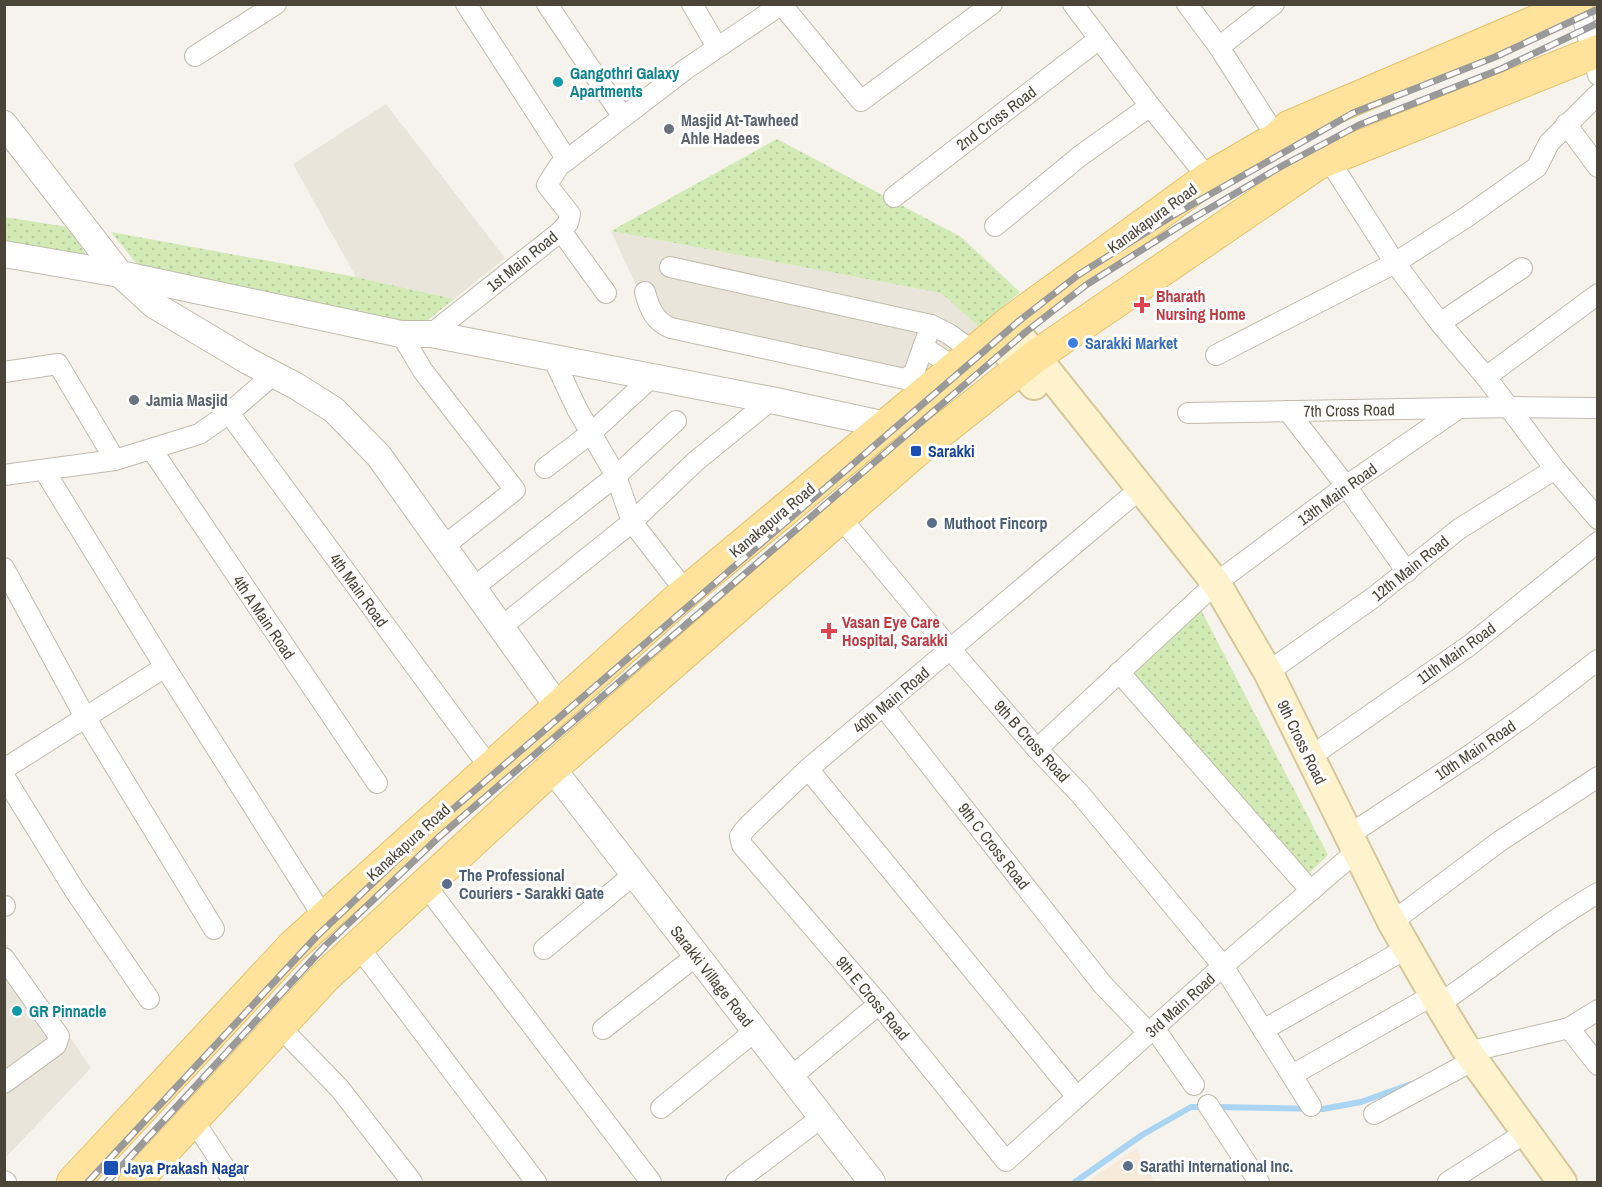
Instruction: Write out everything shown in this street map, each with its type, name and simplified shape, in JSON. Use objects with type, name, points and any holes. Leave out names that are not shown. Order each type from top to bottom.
[{"type":"main road","name":"Kanakapura Road","points":[[73,1182],[293,946],[686,592],[983,345],[1208,178],[1277,138],[1289,127],[1578,4]]},
{"type":"main road","points":[[135,1182],[194,1121],[325,977],[358,946],[552,768],[916,451],[1028,362],[1317,164],[1596,60]]},
{"type":"main road","name":"9th Cross Road","points":[[983,345],[1028,362],[1209,589],[1268,672],[1310,758],[1395,956],[1431,1003]]},
{"type":"main road","name":"9th Cross Road","points":[[1028,362],[1128,499],[1209,589],[1254,681],[1392,922],[1431,1003],[1464,1060],[1519,1137],[1544,1182]]},
{"type":"main road","name":"9th Cross Road","points":[[1519,1137],[1562,1182]]},
{"type":"street","points":[[195,56],[276,4]]},
{"type":"street","points":[[466,4],[567,160]]},
{"type":"street","points":[[547,4],[623,117]]},
{"type":"street","points":[[692,4],[717,47]]},
{"type":"street","points":[[782,5],[861,101],[992,4]]},
{"type":"street","points":[[1073,4],[1208,178]]},
{"type":"street","points":[[1187,4],[1219,46],[1277,138]]},
{"type":"street","points":[[1219,46],[1274,4]]},
{"type":"street","points":[[1578,4],[1596,60]]},
{"type":"street","name":"1st Main Road","points":[[431,334],[561,231],[568,223],[570,214],[547,184],[559,166],[717,47],[782,5]]},
{"type":"street","name":"2nd Cross Road","points":[[894,196],[1099,39]]},
{"type":"street","points":[[1216,355],[1395,263],[1465,218],[1537,167],[1549,143],[1598,94]]},
{"type":"street","points":[[995,226],[1080,156],[1150,106]]},
{"type":"street","points":[[4,124],[120,274],[154,305],[334,410],[379,456],[558,707]]},
{"type":"street","points":[[1566,124],[1598,167]]},
{"type":"street","points":[[1329,159],[1395,263],[1440,323],[1510,407],[1555,469],[1598,519]]},
{"type":"street","points":[[561,231],[606,294]]},
{"type":"street","points":[[4,254],[120,274],[401,334],[431,334],[771,400],[886,425]]},
{"type":"street","points":[[670,267],[931,325],[949,334],[983,345]]},
{"type":"street","points":[[1440,323],[1522,268]]},
{"type":"street","points":[[645,292],[648,304],[655,316],[663,325],[671,328],[906,379],[914,373],[931,325]]},
{"type":"street","points":[[1486,377],[1598,294]]},
{"type":"street","points":[[401,334],[423,370],[515,490],[444,546]]},
{"type":"street","points":[[923,347],[983,345]]},
{"type":"street","points":[[553,358],[591,433],[616,476],[632,522],[686,592]]},
{"type":"street","points":[[4,372],[58,364],[115,460]]},
{"type":"street","points":[[4,475],[115,460],[199,435],[229,413],[274,374]]},
{"type":"street","points":[[544,468],[591,433],[651,377]]},
{"type":"street","points":[[500,628],[632,522],[696,461],[771,400]]},
{"type":"street","name":"7th Cross Road","points":[[1188,413],[1510,407],[1598,408]]},
{"type":"street","name":"13th Main Road","points":[[1037,748],[1209,589],[1346,486],[1459,408]]},
{"type":"street","points":[[1288,411],[1346,486],[1407,572]]},
{"type":"street","name":"4th Main Road","points":[[229,413],[490,768]]},
{"type":"street","points":[[473,588],[616,476],[676,421]]},
{"type":"street","name":"4th A Main Road","points":[[152,450],[377,783]]},
{"type":"street","name":"12th Main Road","points":[[1268,672],[1355,612],[1459,529],[1555,469]]},
{"type":"street","points":[[44,470],[165,667],[324,918]]},
{"type":"street","name":"40th Main Road","points":[[740,836],[808,769],[1128,499]]},
{"type":"street","name":"9th B Cross Road","points":[[840,517],[951,650],[1081,795],[1223,966],[1311,1106]]},
{"type":"street","name":"11th Main Road","points":[[1310,758],[1470,645],[1598,542]]},
{"type":"street","points":[[4,568],[85,717],[214,929]]},
{"type":"street","name":"10th Main Road","points":[[1349,849],[1598,660]]},
{"type":"street","points":[[4,769],[165,667]]},
{"type":"street","points":[[1119,672],[1311,891]]},
{"type":"street","name":"9th C Cross Road","points":[[884,707],[1103,985],[1152,1031],[1194,1085]]},
{"type":"street","name":"Sarakki Village Road","points":[[552,768],[872,1182]]},
{"type":"street","points":[[808,769],[1077,1097]]},
{"type":"street","points":[[4,776],[64,875],[149,999]]},
{"type":"street","points":[[1392,922],[1500,841],[1598,777]]},
{"type":"street","name":"9th E Cross Road","points":[[740,836],[742,845],[879,1004],[1006,1161]]},
{"type":"street","name":"3rd Main Road","points":[[1006,1161],[1223,966],[1311,891],[1349,849]]},
{"type":"street","points":[[544,949],[633,875]]},
{"type":"street","points":[[426,886],[651,1182]]},
{"type":"street","points":[[1292,1075],[1481,976],[1569,909],[1598,893]]},
{"type":"street","points":[[358,946],[536,1182]]},
{"type":"street","points":[[603,1029],[696,956]]},
{"type":"street","points":[[1263,1030],[1395,956]]},
{"type":"street","points":[[4,958],[59,1036],[56,1045],[4,1083]]},
{"type":"street","points":[[791,1077],[879,1004]]},
{"type":"street","points":[[1374,1114],[1464,1060],[1569,1028],[1598,1010]]},
{"type":"street","points":[[280,1027],[340,1089],[412,1182]]},
{"type":"street","points":[[1569,1028],[1598,1065]]},
{"type":"street","points":[[661,1108],[755,1030]]},
{"type":"street","points":[[1208,1106],[1259,1182]]},
{"type":"street","points":[[736,1182],[822,1117]]},
{"type":"street","points":[[194,1121],[234,1182]]},
{"type":"street","points":[[1448,1182],[1519,1137]]},
{"type":"shaded area","points":[[386,104],[505,258],[454,299],[356,277],[293,164]]},
{"type":"shaded area","points":[[611,231],[941,293],[979,327],[919,384],[658,333]]},
{"type":"shaded area","points":[[4,940],[91,1068],[5,1158],[4,1157]]},
{"type":"shaded area","name":"Sarathi International Inc.","points":[[1136,1149],[1154,1182],[1087,1182]]},
{"type":"green space","points":[[777,139],[961,237],[1020,292],[979,327],[941,293],[611,231]]},
{"type":"green space","points":[[4,217],[68,227],[93,265],[5,248]]},
{"type":"green space","points":[[111,232],[356,277],[454,299],[422,325],[146,275]]},
{"type":"green space","points":[[1200,608],[1328,855],[1305,877],[1128,671]]},
{"type":"waterway","points":[[1215,1107],[1323,1109],[1361,1102],[1411,1084]]},
{"type":"waterway","points":[[1075,1182],[1142,1135],[1191,1107],[1205,1107]]},
{"type":"railway","points":[[88,1182],[317,936],[431,828],[1019,321],[1078,275],[1172,216],[1353,113],[1495,57],[1598,9]]},
{"type":"railway","points":[[107,1182],[326,945],[439,837],[1027,331],[1086,285],[1178,227],[1282,166],[1359,125],[1501,69],[1598,23]]},
{"type":"place","name":"Gangothri Galaxy Apartments","points":[[558,82]]},
{"type":"place","name":"Masjid At-Tawheed Ahle Hadees","points":[[669,129]]},
{"type":"place","name":"Bharath Nursing Home","points":[[1142,305]]},
{"type":"place","name":"Sarakki Market","points":[[1073,343]]},
{"type":"place","name":"Jamia Masjid","points":[[134,400]]},
{"type":"place","name":"Sarakki","points":[[916,451]]},
{"type":"place","name":"Muthoot Fincorp","points":[[932,523]]},
{"type":"place","name":"Vasan Eye Care Hospital, Sarakki","points":[[829,631]]},
{"type":"place","name":"The Professional Couriers - Sarakki Gate","points":[[447,884]]},
{"type":"place","name":"GR Pinnacle","points":[[17,1011]]},
{"type":"place","name":"Sarathi International Inc.","points":[[1128,1166]]},
{"type":"place","name":"Jaya Prakash Nagar","points":[[111,1168]]}]
